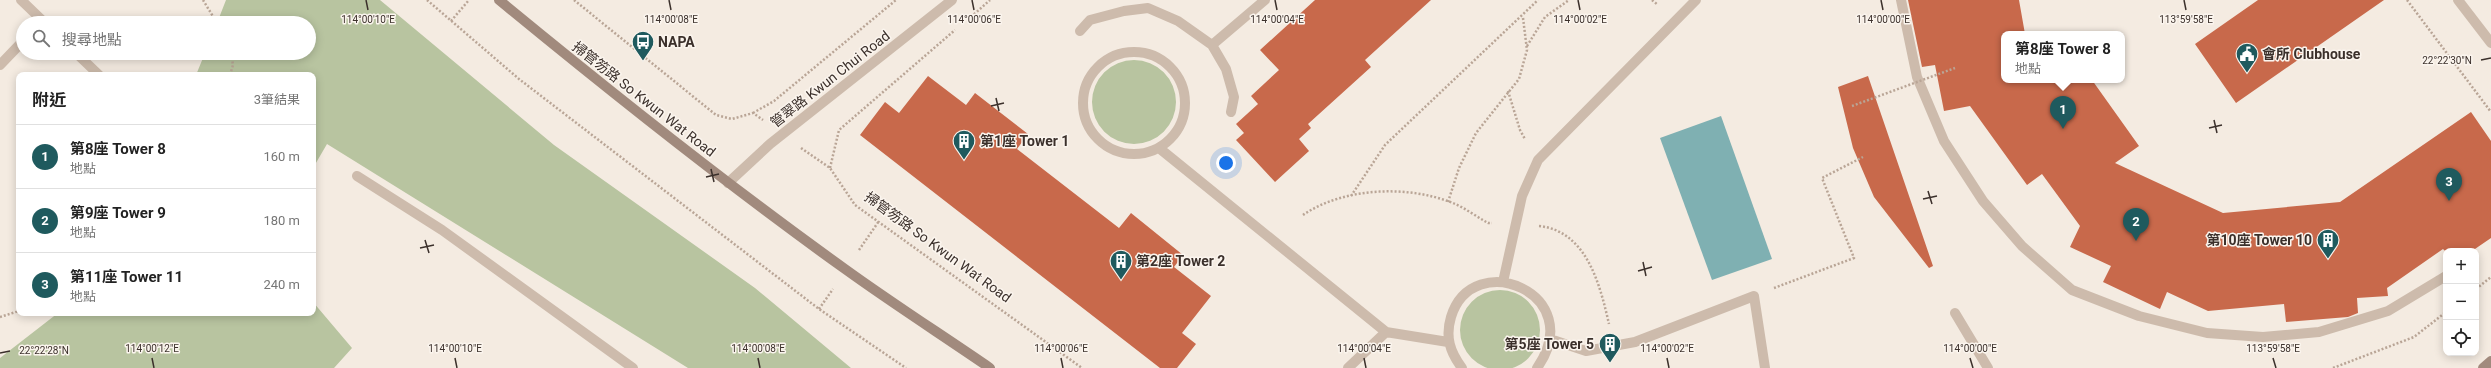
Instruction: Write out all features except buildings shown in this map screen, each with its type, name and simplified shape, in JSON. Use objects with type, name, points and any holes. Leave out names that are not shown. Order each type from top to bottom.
[{"type":"street","points":[[21,0],[37,16]]},
{"type":"street","name":"掃管笏路 So Kwun Wat Road","points":[[499,0],[624,103],[728,182],[846,270],[990,368]]},
{"type":"street","name":"管翠路 Kwun Chui Road","points":[[728,182],[782,134],[952,0]]},
{"type":"street","points":[[1212,45],[1265,0]]},
{"type":"street","points":[[1503,282],[1522,196],[1538,160],[1696,0]]},
{"type":"street","points":[[1901,0],[1917,77],[1944,141],[1983,201],[2022,246],[2072,290],[2139,316],[2207,333],[2263,338],[2319,332],[2388,311],[2443,278]]},
{"type":"street","points":[[2458,0],[2491,43]]},
{"type":"street","points":[[1080,32],[1090,20],[1124,11],[1148,8],[1178,21],[1212,45],[1226,69],[1234,97],[1231,112]]},
{"type":"street","points":[[0,65],[16,48]]},
{"type":"street","points":[[1127,52],[1145,52],[1172,62],[1183,86],[1186,104],[1182,121],[1173,137],[1159,148],[1144,154],[1128,154],[1112,150],[1099,141],[1089,128],[1083,113],[1082,97],[1087,81],[1096,68],[1110,57],[1127,52]]},
{"type":"street","points":[[83,60],[96,72]]},
{"type":"street","points":[[1159,148],[1386,332],[1448,342]]},
{"type":"street","points":[[357,176],[442,230],[633,368]]},
{"type":"street","points":[[1462,368],[1454,357],[1448,342],[1448,326],[1453,311],[1461,299],[1473,289],[1488,283],[1503,282],[1519,286],[1533,294],[1544,307],[1550,322],[1550,339],[1546,354],[1537,368]]},
{"type":"street","points":[[1550,339],[1586,351],[1635,342],[1754,296],[1765,368]]},
{"type":"street","points":[[1955,314],[1988,368]]},
{"type":"street","points":[[1348,368],[1386,332]]},
{"type":"street","points":[[2483,368],[2491,361]]},
{"type":"path","points":[[204,0],[213,16]]},
{"type":"path","points":[[427,0],[519,78],[813,304],[906,368]]},
{"type":"path","points":[[451,21],[469,0]]},
{"type":"path","points":[[574,0],[716,115],[732,119],[753,113]]},
{"type":"path","name":"管翠路 Kwun Chui Road","points":[[753,113],[774,101],[896,0]]},
{"type":"path","points":[[966,21],[990,0]]},
{"type":"path","points":[[1350,196],[1385,145],[1538,0]]},
{"type":"path","points":[[1526,46],[1545,17],[1569,0]]},
{"type":"path","points":[[2408,0],[2491,112]]},
{"type":"path","points":[[1448,202],[1458,168],[1476,133],[1519,79],[1526,46],[1523,18]]},
{"type":"path","points":[[830,168],[839,130],[960,26]]},
{"type":"path","points":[[231,72],[233,65],[232,60]]},
{"type":"path","points":[[1852,106],[1955,68]]},
{"type":"path","points":[[1508,91],[1520,130],[1538,160]]},
{"type":"path","name":"掃管笏路 So Kwun Wat Road","points":[[753,113],[830,168],[855,205],[1082,368]]},
{"type":"path","points":[[1754,296],[1854,258],[1822,178],[1863,157]]},
{"type":"path","points":[[1303,215],[1317,205],[1350,196],[1381,191],[1415,194],[1448,202],[1488,223],[1548,227],[1567,238],[1582,252],[1595,271],[1615,346]]},
{"type":"path","points":[[2479,287],[2491,277]]},
{"type":"path","points":[[0,317],[16,312]]},
{"type":"path","points":[[2333,368],[2414,337],[2443,314]]},
{"type":"green space","points":[[226,0],[380,0],[554,145],[755,288],[851,368],[688,368],[327,144],[316,163],[316,72],[197,72],[202,60],[316,60],[316,16],[220,16]]},
{"type":"green space","points":[[1126,60],[1142,60],[1158,67],[1169,78],[1176,94],[1176,110],[1173,118],[1164,132],[1158,137],[1142,144],[1126,144],[1110,137],[1099,126],[1092,110],[1092,94],[1099,78],[1110,67]]},
{"type":"green space","points":[[1492,291],[1508,291],[1522,297],[1533,308],[1539,322],[1539,338],[1533,352],[1522,363],[1508,369],[1492,369],[1478,363],[1467,352],[1461,338],[1461,322],[1467,308],[1478,297]]},
{"type":"green space","points":[[316,306],[352,348],[334,368],[0,368],[0,358],[54,316],[316,316]]},
{"type":"water","points":[[1721,116],[1772,259],[1712,280],[1660,138]]},
{"type":"place","name":"NAPA","points":[[643,62]]},
{"type":"place","name":"會所 Clubhouse","points":[[2247,74]]},
{"type":"place","name":"第8座 Tower 8","points":[[2063,129]]},
{"type":"place","name":"第1座 Tower 1","points":[[964,160]]},
{"type":"place","name":"第11座 Tower 11","points":[[2449,201]]},
{"type":"place","name":"第9座 Tower 9","points":[[2136,241]]},
{"type":"place","name":"第10座 Tower 10","points":[[2328,260]]},
{"type":"place","name":"第2座 Tower 2","points":[[1121,280]]},
{"type":"place","name":"第5座 Tower 5","points":[[1610,364]]}]
